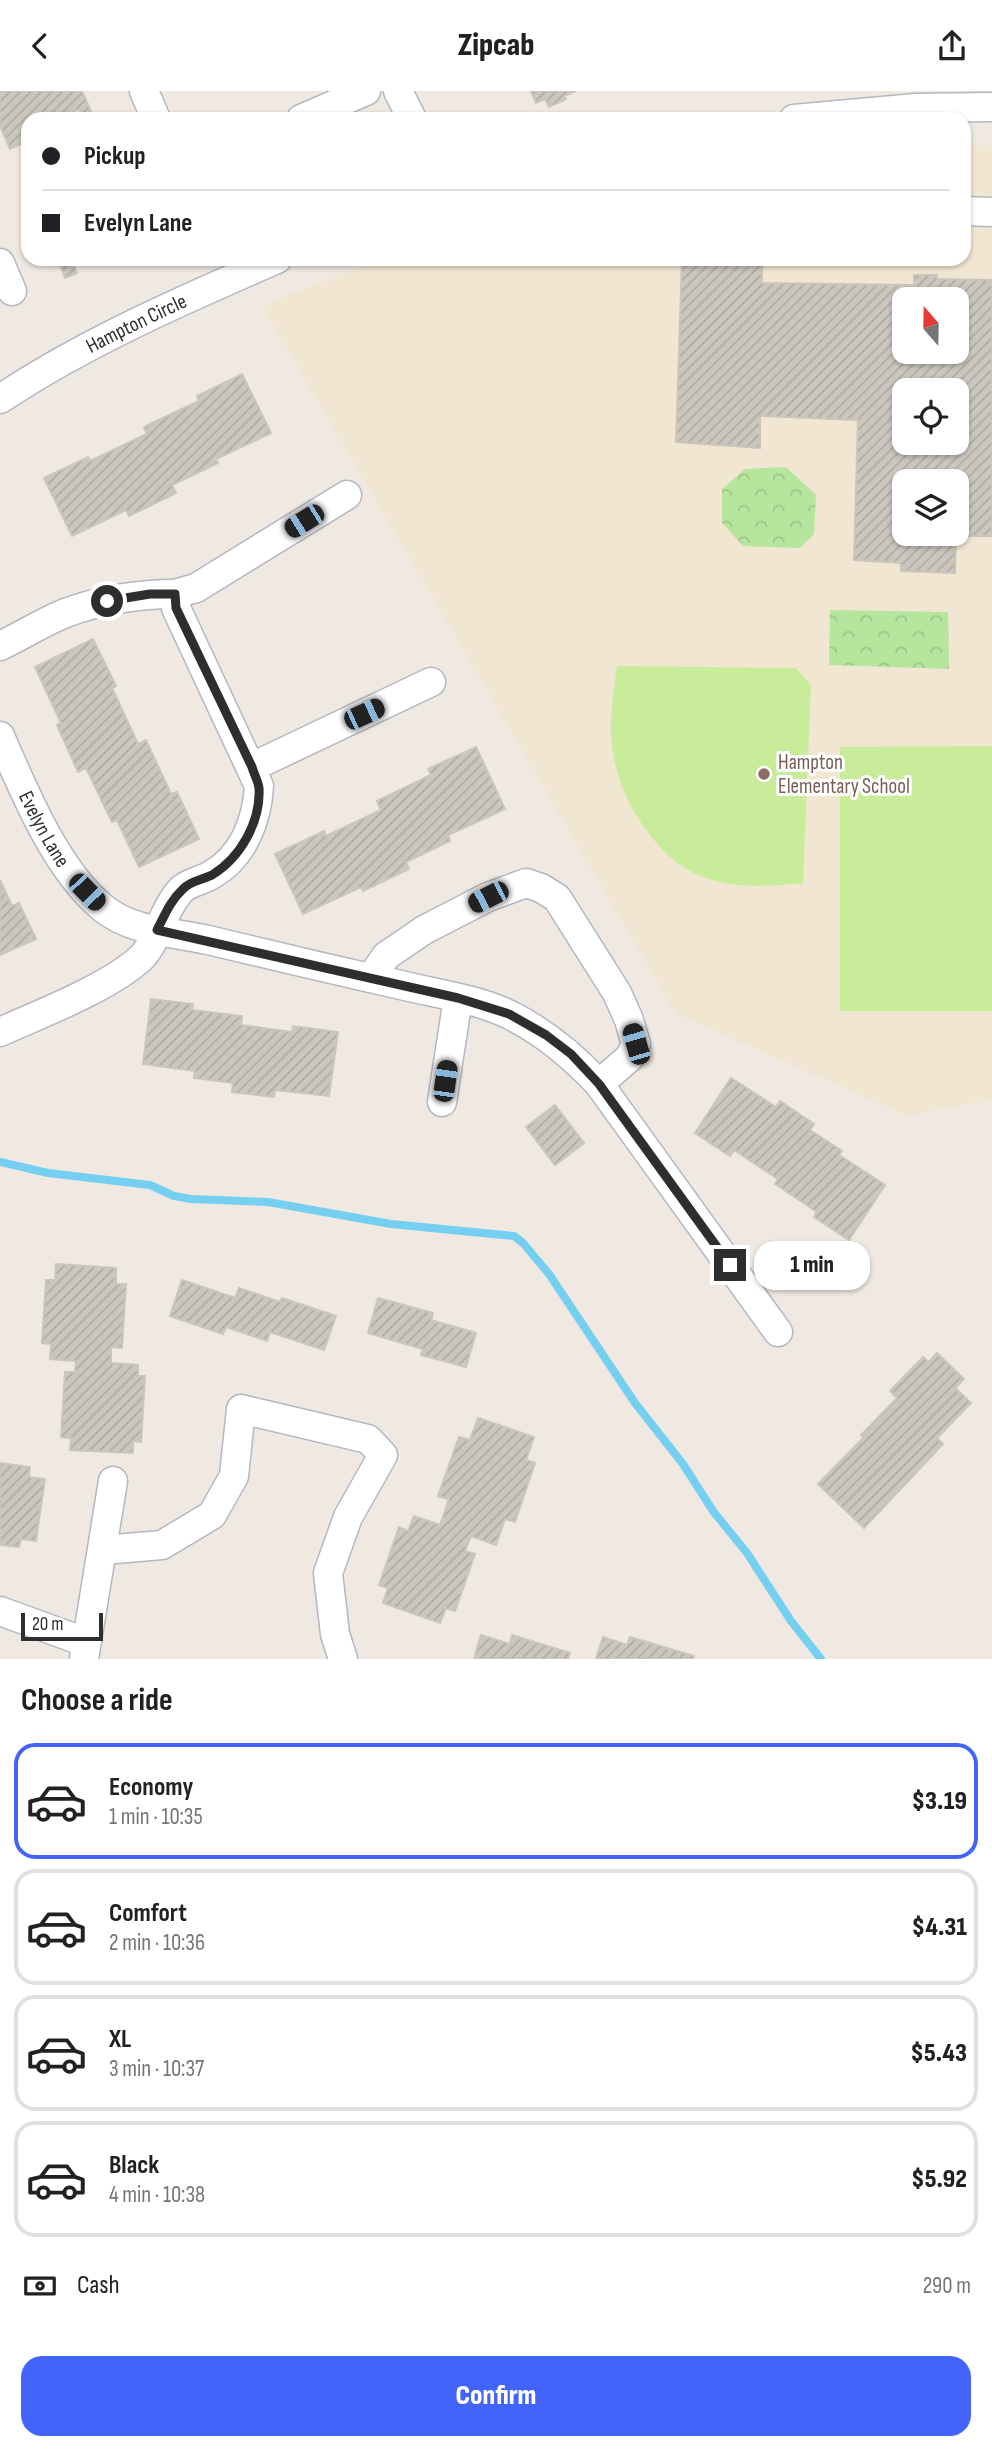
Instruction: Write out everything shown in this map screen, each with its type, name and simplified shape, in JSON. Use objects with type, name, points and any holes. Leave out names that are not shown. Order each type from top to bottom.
[{"type":"street","points":[[144,91],[153,112]]},
{"type":"street","points":[[317,112],[366,91]]},
{"type":"street","points":[[398,91],[408,112]]},
{"type":"street","points":[[872,112],[916,108],[992,107]]},
{"type":"street","points":[[971,211],[992,212]]},
{"type":"street","points":[[0,263],[12,291]]},
{"type":"street","name":"Hampton Circle","points":[[0,399],[161,310],[220,270],[241,266]]},
{"type":"street","points":[[0,646],[68,613],[107,601],[150,594],[175,594],[196,588],[347,495]]},
{"type":"street","points":[[0,1033],[113,978],[144,956],[178,893],[229,863],[245,842],[258,807],[259,786],[176,608],[175,594]]},
{"type":"street","points":[[252,767],[431,682]]},
{"type":"street","name":"Evelyn Lane","points":[[0,736],[25,793],[71,876],[103,908],[131,925],[458,998],[509,1014],[546,1035],[571,1054],[599,1084],[778,1332]]},
{"type":"street","points":[[371,978],[386,956],[424,930],[526,883],[541,888],[557,898],[573,921],[617,993],[629,1020],[636,1044],[630,1057],[599,1084]]},
{"type":"street","points":[[442,1103],[458,998]]},
{"type":"street","points":[[103,1550],[162,1545],[212,1515],[234,1476],[241,1409],[369,1439],[383,1455],[348,1517],[328,1573],[335,1634],[343,1659]]},
{"type":"street","points":[[0,1611],[85,1651],[113,1481]]},
{"type":"shaded area","name":"Hampton Elementary School","points":[[971,145],[992,146],[992,1100],[907,1116],[676,1014],[262,306],[367,266],[971,266]]},
{"type":"green space","points":[[786,467],[816,495],[814,534],[800,548],[743,546],[722,523],[722,489],[745,469]]},
{"type":"green space","points":[[830,610],[948,612],[949,669],[829,665]]},
{"type":"green space","points":[[617,666],[796,668],[811,685],[803,883],[753,886],[710,879],[673,859],[656,843],[629,801],[614,758],[611,718]]},
{"type":"green space","points":[[992,746],[992,1011],[840,1011],[840,747]]},
{"type":"building","points":[[0,91],[82,91],[91,111],[80,112],[79,109],[72,112],[21,112],[21,144],[10,149],[0,126]]},
{"type":"building","points":[[531,91],[576,91],[549,107],[545,99],[536,103]]},
{"type":"building","points":[[61,266],[74,266],[77,273],[65,278]]},
{"type":"building","points":[[682,266],[762,266],[762,283],[914,285],[914,275],[937,275],[937,279],[992,280],[992,536],[969,536],[969,469],[892,469],[892,546],[956,546],[955,573],[901,571],[901,563],[854,560],[858,420],[760,416],[760,448],[676,442]]},
{"type":"building","points":[[242,374],[271,433],[216,459],[218,463],[172,485],[176,493],[129,516],[126,510],[72,536],[44,478],[88,457],[90,461],[147,434],[144,427],[199,401],[197,396]]},
{"type":"building","points":[[93,639],[116,686],[112,688],[138,744],[146,740],[171,794],[177,792],[199,839],[139,867],[117,820],[112,822],[86,768],[78,772],[57,725],[61,723],[35,667]]},
{"type":"building","points":[[476,747],[505,809],[448,835],[450,841],[406,862],[409,869],[363,891],[361,887],[303,914],[275,854],[324,831],[326,836],[381,810],[377,801],[431,775],[428,769]]},
{"type":"building","points":[[0,880],[12,906],[19,903],[36,939],[0,955]]},
{"type":"building","points":[[151,999],[193,1004],[192,1010],[242,1016],[241,1025],[292,1032],[293,1026],[338,1032],[329,1096],[275,1090],[274,1097],[232,1092],[233,1083],[194,1078],[195,1071],[143,1064]]},
{"type":"building","points":[[731,1078],[776,1107],[780,1101],[814,1124],[810,1130],[842,1151],[839,1155],[885,1185],[849,1240],[814,1217],[817,1212],[775,1184],[778,1179],[734,1150],[730,1156],[695,1133]]},
{"type":"building","points":[[555,1105],[584,1143],[555,1165],[526,1127]]},
{"type":"building","points":[[56,1264],[116,1268],[116,1284],[126,1284],[122,1348],[111,1347],[111,1363],[138,1365],[138,1376],[145,1376],[141,1442],[133,1441],[133,1453],[70,1450],[71,1438],[61,1437],[65,1372],[75,1372],[76,1361],[50,1359],[51,1344],[42,1343],[46,1280],[55,1280]]},
{"type":"building","points":[[182,1280],[235,1298],[239,1288],[280,1302],[282,1298],[336,1316],[324,1350],[270,1332],[267,1341],[226,1327],[223,1334],[170,1316]]},
{"type":"building","points":[[378,1298],[433,1313],[431,1320],[476,1333],[466,1367],[421,1355],[423,1349],[368,1333]]},
{"type":"building","points":[[937,1353],[964,1379],[955,1388],[971,1403],[937,1438],[943,1444],[864,1528],[818,1484],[897,1398],[890,1391],[923,1357],[929,1362]]},
{"type":"building","points":[[478,1418],[534,1437],[526,1460],[535,1463],[515,1522],[505,1519],[496,1545],[471,1536],[465,1551],[475,1554],[455,1611],[446,1608],[440,1623],[383,1603],[388,1588],[379,1585],[399,1527],[408,1531],[414,1516],[440,1525],[449,1499],[438,1496],[459,1437],[470,1440]]},
{"type":"building","points":[[0,1463],[30,1467],[29,1477],[45,1479],[36,1541],[21,1539],[19,1547],[0,1545]]},
{"type":"building","points":[[481,1635],[510,1644],[512,1635],[570,1653],[568,1659],[474,1659]]},
{"type":"building","points":[[603,1637],[627,1645],[630,1637],[694,1656],[693,1659],[596,1659]]},
{"type":"waterway","points":[[0,1162],[48,1173],[150,1185],[174,1196],[191,1199],[268,1202],[391,1224],[514,1236],[549,1274],[635,1403],[683,1464],[713,1511],[747,1553],[791,1621],[821,1659]]},
{"type":"place","name":"Hampton Elementary School","points":[[764,774]]},
{"type":"route","points":[[107,601],[150,594],[175,594],[176,608],[259,786],[258,807],[245,842],[229,863],[210,876],[186,886],[172,900],[157,930],[458,998],[509,1014],[546,1035],[571,1054],[599,1084],[730,1265]]}]
